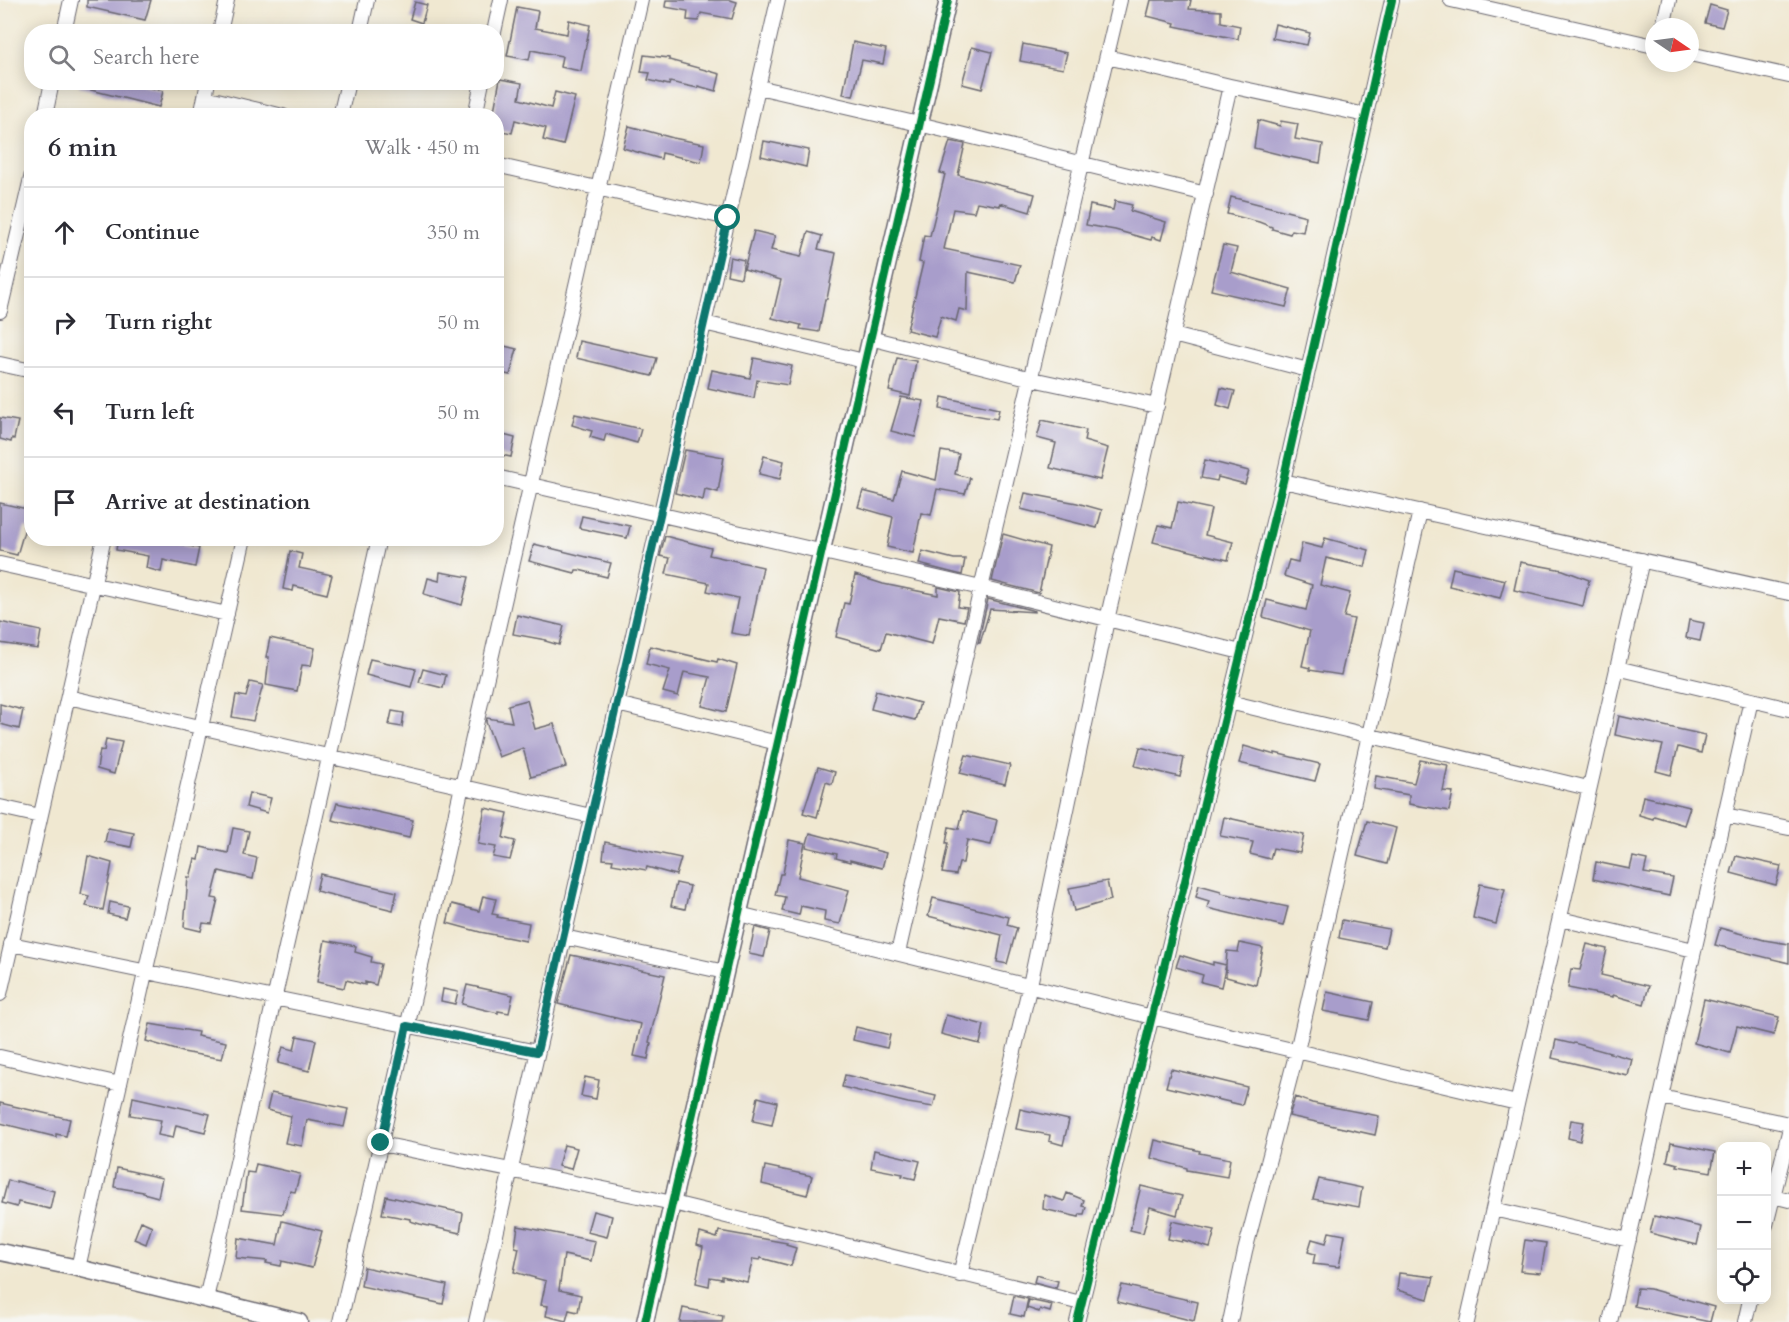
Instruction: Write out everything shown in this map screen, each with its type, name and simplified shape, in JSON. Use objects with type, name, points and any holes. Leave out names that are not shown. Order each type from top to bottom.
[{"type":"street","points":[[66,24],[71,0]]},
{"type":"street","points":[[222,24],[227,0]]},
{"type":"street","points":[[362,24],[367,0]]},
{"type":"street","points":[[496,24],[501,0]]},
{"type":"street","points":[[340,1322],[641,0]]},
{"type":"street","points":[[476,1322],[778,0]]},
{"type":"street","points":[[645,1322],[948,0]]},
{"type":"street","points":[[898,953],[981,588],[1120,0]]},
{"type":"street","points":[[1077,1322],[1283,481],[1392,0]]},
{"type":"street","points":[[1451,0],[1645,44]]},
{"type":"street","points":[[1665,18],[1669,0]]},
{"type":"street","points":[[1699,56],[1789,76]]},
{"type":"street","points":[[1107,57],[1366,115]]},
{"type":"street","points":[[960,1275],[1030,985],[1107,620],[1230,86]]},
{"type":"street","points":[[758,87],[1206,194]]},
{"type":"street","points":[[47,108],[50,90]]},
{"type":"street","points":[[203,108],[206,90]]},
{"type":"street","points":[[342,108],[346,90]]},
{"type":"street","points":[[477,108],[480,90]]},
{"type":"street","points":[[205,98],[248,108]]},
{"type":"street","points":[[504,167],[728,218]]},
{"type":"street","points":[[0,311],[24,206]]},
{"type":"street","points":[[704,323],[864,361]]},
{"type":"street","points":[[1173,335],[1308,370]]},
{"type":"street","points":[[870,338],[1032,379],[1157,406]]},
{"type":"street","points":[[0,364],[24,369]]},
{"type":"street","points":[[504,479],[822,550],[1241,652]]},
{"type":"street","points":[[1283,481],[1789,593]]},
{"type":"street","points":[[1230,1322],[1245,1251],[1297,1051],[1420,511]]},
{"type":"street","points":[[0,994],[102,546]]},
{"type":"street","points":[[78,1269],[242,546]]},
{"type":"street","points":[[206,1299],[377,546]]},
{"type":"street","points":[[1467,1322],[1642,560]]},
{"type":"street","points":[[0,564],[227,614]]},
{"type":"street","points":[[1617,668],[1789,709]]},
{"type":"street","points":[[68,697],[591,816]]},
{"type":"street","points":[[1610,1322],[1751,700]]},
{"type":"street","points":[[1229,702],[1588,788]]},
{"type":"street","points":[[617,704],[778,743]]},
{"type":"street","points":[[0,807],[40,816]]},
{"type":"street","points":[[1725,815],[1789,828]]},
{"type":"street","points":[[739,914],[1152,1017],[1517,1103]]},
{"type":"street","points":[[1560,919],[1694,950]]},
{"type":"street","points":[[564,937],[725,972]]},
{"type":"street","points":[[11,944],[537,1052]]},
{"type":"street","points":[[0,1057],[120,1084]]},
{"type":"street","points":[[1661,1097],[1789,1124]]},
{"type":"street","points":[[1771,1206],[1789,1132]]},
{"type":"street","points":[[381,1143],[673,1203],[1082,1303]]},
{"type":"street","points":[[1773,1196],[1789,1200]]},
{"type":"street","points":[[1493,1209],[1629,1240]]},
{"type":"street","points":[[0,1252],[299,1322]]},
{"type":"street","points":[[1745,1322],[1749,1304]]},
{"type":"building","points":[[87,0],[151,0],[145,20],[87,7]]},
{"type":"building","points":[[666,0],[730,0],[737,2],[732,19],[701,13],[699,21],[687,20],[688,11],[665,7]]},
{"type":"building","points":[[1151,0],[1191,0],[1189,9],[1221,11],[1221,22],[1240,26],[1238,39],[1174,26],[1175,23],[1147,16]]},
{"type":"building","points":[[415,2],[427,5],[422,23],[410,19]]},
{"type":"building","points":[[1710,5],[1727,10],[1722,27],[1705,23]]},
{"type":"building","points":[[517,7],[538,11],[535,28],[567,34],[569,20],[590,25],[581,71],[560,67],[562,56],[531,50],[529,60],[507,56]]},
{"type":"building","points":[[1275,24],[1310,33],[1307,45],[1272,38]]},
{"type":"building","points":[[853,42],[886,49],[883,64],[862,60],[853,96],[843,94]]},
{"type":"building","points":[[1023,44],[1067,53],[1063,69],[1020,61]]},
{"type":"building","points":[[972,47],[992,52],[982,89],[962,84]]},
{"type":"building","points":[[644,55],[669,58],[669,60],[720,74],[716,91],[698,86],[698,88],[670,82],[669,85],[648,80],[650,73],[641,72]]},
{"type":"building","points":[[504,80],[522,83],[519,99],[551,108],[555,92],[575,97],[563,145],[543,140],[546,128],[515,120],[512,133],[504,132],[504,108],[495,108],[498,90],[504,90]]},
{"type":"building","points":[[91,90],[159,90],[163,91],[159,107]]},
{"type":"building","points":[[1258,120],[1280,126],[1281,121],[1298,124],[1295,139],[1323,144],[1320,163],[1254,148]]},
{"type":"building","points":[[629,126],[704,144],[701,162],[662,153],[661,159],[623,148]]},
{"type":"building","points":[[764,141],[809,150],[806,167],[761,156]]},
{"type":"building","points":[[950,141],[965,144],[958,175],[1035,194],[1030,212],[1000,203],[1000,206],[977,202],[974,212],[953,209],[944,249],[1020,265],[1015,282],[968,272],[967,311],[959,309],[956,321],[941,316],[935,337],[907,330],[923,263],[919,262],[924,235],[930,236],[945,174],[940,173]]},
{"type":"building","points":[[1231,197],[1306,216],[1303,232],[1292,230],[1290,234],[1272,229],[1259,222],[1227,214]]},
{"type":"building","points":[[1115,201],[1132,205],[1130,211],[1166,222],[1161,240],[1152,237],[1151,240],[1086,225],[1090,205],[1113,210]]},
{"type":"building","points":[[754,231],[775,236],[771,250],[801,257],[808,232],[822,236],[818,249],[836,253],[819,332],[800,329],[801,325],[772,318],[781,280],[744,269]]},
{"type":"building","points":[[1223,245],[1237,248],[1231,272],[1291,289],[1286,307],[1211,290]]},
{"type":"building","points":[[730,257],[744,260],[741,278],[727,275]]},
{"type":"building","points":[[579,341],[657,358],[652,376],[576,358]]},
{"type":"building","points":[[504,346],[517,349],[510,375],[504,374]]},
{"type":"building","points":[[754,358],[792,366],[788,385],[757,380],[754,398],[708,388],[712,370],[750,378]]},
{"type":"building","points":[[897,358],[916,361],[910,396],[889,391]]},
{"type":"building","points":[[1221,388],[1235,391],[1230,409],[1217,405]]},
{"type":"building","points":[[901,397],[924,401],[915,437],[891,431]]},
{"type":"building","points":[[942,397],[999,409],[997,419],[940,409]]},
{"type":"building","points":[[575,414],[641,429],[637,443],[606,434],[604,441],[590,437],[592,431],[572,425]]},
{"type":"building","points":[[0,418],[18,421],[14,439],[12,438],[11,442],[0,439]]},
{"type":"building","points":[[1042,420],[1086,430],[1084,441],[1108,448],[1100,480],[1050,468],[1056,443],[1037,438]]},
{"type":"building","points":[[504,435],[515,438],[511,457],[504,456]]},
{"type":"building","points":[[685,450],[724,457],[718,492],[705,489],[703,500],[675,493]]},
{"type":"building","points":[[941,451],[959,454],[955,474],[970,478],[965,494],[937,489],[931,515],[921,513],[913,553],[887,547],[893,517],[858,507],[863,491],[894,499],[902,471],[936,480]]},
{"type":"building","points":[[764,456],[784,461],[780,479],[759,474]]},
{"type":"building","points":[[1205,460],[1249,471],[1245,484],[1218,477],[1217,481],[1201,478]]},
{"type":"building","points":[[1025,493],[1102,510],[1097,528],[1021,509]]},
{"type":"building","points":[[1178,502],[1211,509],[1205,535],[1233,542],[1228,560],[1153,542],[1158,525],[1172,528]]},
{"type":"building","points":[[0,503],[24,508],[24,531],[17,555],[0,551]]},
{"type":"building","points":[[582,516],[630,526],[627,538],[579,528]]},
{"type":"building","points":[[1003,534],[1049,547],[1039,593],[992,581]]},
{"type":"building","points":[[665,536],[711,548],[709,555],[763,567],[749,636],[731,633],[738,598],[707,591],[709,583],[666,574],[670,558],[660,556]]},
{"type":"building","points":[[1325,538],[1369,550],[1365,567],[1326,558],[1320,585],[1350,593],[1344,617],[1354,619],[1341,675],[1309,670],[1310,668],[1302,666],[1310,631],[1263,617],[1267,600],[1306,610],[1312,585],[1284,576],[1289,560],[1298,562],[1302,543],[1322,548]]},
{"type":"building","points":[[534,544],[611,563],[607,577],[579,570],[575,573],[529,561]]},
{"type":"building","points":[[117,546],[199,548],[195,567],[163,560],[161,572],[146,568],[148,556],[116,550]]},
{"type":"building","points":[[290,551],[302,554],[299,568],[332,575],[327,594],[294,586],[293,591],[283,589]]},
{"type":"building","points":[[922,551],[954,559],[965,559],[962,575],[919,564]]},
{"type":"building","points":[[1520,562],[1563,570],[1589,580],[1583,606],[1514,590]]},
{"type":"building","points":[[1453,568],[1505,580],[1500,598],[1449,586]]},
{"type":"building","points":[[440,572],[469,577],[462,605],[424,594],[428,578],[439,581]]},
{"type":"building","points":[[855,575],[883,584],[938,595],[938,587],[960,592],[958,607],[967,608],[964,621],[939,616],[932,644],[886,632],[881,649],[836,637],[844,603],[849,604]]},
{"type":"building","points":[[988,599],[1035,612],[990,609],[980,643],[978,643]]},
{"type":"building","points":[[517,615],[564,626],[559,645],[546,640],[513,634]]},
{"type":"building","points":[[1689,620],[1704,623],[1700,641],[1686,638]]},
{"type":"building","points":[[0,622],[41,631],[38,649],[0,643]]},
{"type":"building","points":[[270,638],[315,648],[311,666],[302,665],[297,691],[266,685],[269,657],[266,657]]},
{"type":"building","points":[[650,646],[717,662],[718,659],[737,665],[726,712],[702,706],[710,677],[684,672],[678,696],[663,692],[670,670],[646,664]]},
{"type":"building","points":[[370,659],[416,669],[411,687],[366,675]]},
{"type":"building","points":[[423,669],[446,675],[443,688],[419,682]]},
{"type":"building","points":[[250,682],[263,685],[253,721],[232,717],[236,695],[246,697]]},
{"type":"building","points":[[876,691],[920,703],[915,720],[871,709]]},
{"type":"building","points":[[527,700],[535,729],[554,724],[566,767],[531,777],[523,748],[499,757],[486,722],[487,718],[512,722],[508,705]]},
{"type":"building","points":[[0,704],[23,710],[19,729],[0,724]]},
{"type":"building","points":[[392,711],[404,713],[402,727],[389,725]]},
{"type":"building","points":[[1619,716],[1705,735],[1701,753],[1678,747],[1671,775],[1656,771],[1663,745],[1615,735]]},
{"type":"building","points":[[106,739],[122,742],[114,774],[97,769],[100,750],[104,751]]},
{"type":"building","points":[[1244,746],[1320,764],[1315,781],[1239,763]]},
{"type":"building","points":[[1140,747],[1184,758],[1180,777],[1135,766]]},
{"type":"building","points":[[966,755],[1010,765],[1005,784],[960,773]]},
{"type":"building","points":[[1420,760],[1448,765],[1443,791],[1453,792],[1449,811],[1409,804],[1409,795],[1374,789],[1376,776],[1414,783]]},
{"type":"building","points":[[818,767],[835,772],[832,784],[826,782],[817,817],[803,813]]},
{"type":"building","points":[[249,793],[271,798],[267,813],[246,807]]},
{"type":"building","points":[[1643,796],[1690,807],[1684,825],[1654,816],[1653,819],[1639,815]]},
{"type":"building","points":[[337,803],[413,820],[409,838],[332,820]]},
{"type":"building","points":[[485,808],[508,813],[503,838],[515,841],[510,860],[493,857],[496,847],[478,844]]},
{"type":"building","points":[[963,811],[997,820],[991,845],[967,840],[963,863],[959,863],[956,875],[942,873],[949,827],[959,829]]},
{"type":"building","points":[[1224,817],[1304,835],[1300,853],[1273,848],[1270,859],[1250,854],[1253,842],[1220,836]]},
{"type":"building","points":[[1367,821],[1396,828],[1387,864],[1357,856]]},
{"type":"building","points":[[108,828],[134,833],[131,847],[105,842]]},
{"type":"building","points":[[233,828],[249,831],[244,855],[257,858],[253,879],[219,871],[212,898],[218,899],[212,924],[203,923],[201,931],[184,927],[188,877],[190,878],[195,859],[199,860],[201,847],[228,853]]},
{"type":"building","points":[[810,833],[886,853],[882,868],[850,860],[850,862],[836,858],[837,854],[806,847]]},
{"type":"building","points":[[789,840],[805,843],[798,877],[849,890],[840,924],[824,921],[825,911],[801,906],[799,915],[782,911],[785,897],[775,895],[780,874],[783,874]]},
{"type":"building","points":[[605,842],[681,858],[676,875],[647,867],[646,870],[612,864],[613,860],[603,859]]},
{"type":"building","points":[[88,856],[112,863],[103,910],[86,906],[89,896],[81,894]]},
{"type":"building","points":[[1736,856],[1781,866],[1776,885],[1731,873]]},
{"type":"building","points":[[1633,857],[1647,860],[1644,873],[1673,878],[1669,896],[1593,879],[1596,862],[1630,869]]},
{"type":"building","points":[[320,874],[397,892],[393,910],[316,891]]},
{"type":"building","points":[[1107,881],[1111,900],[1074,911],[1069,888]]},
{"type":"building","points":[[676,883],[690,886],[685,909],[671,906]]},
{"type":"building","points":[[1480,884],[1505,889],[1496,924],[1473,918]]},
{"type":"building","points":[[1199,885],[1221,891],[1221,893],[1288,907],[1283,926],[1207,908],[1209,901],[1196,897]]},
{"type":"building","points":[[483,896],[496,899],[492,914],[498,915],[497,917],[529,923],[526,941],[447,923],[452,904],[479,911]]},
{"type":"building","points":[[933,898],[1009,917],[1007,925],[1017,928],[1007,964],[997,962],[1002,935],[928,916]]},
{"type":"building","points":[[110,902],[128,906],[125,918],[108,914]]},
{"type":"building","points":[[1342,920],[1389,929],[1385,947],[1339,938]]},
{"type":"building","points":[[755,927],[770,931],[764,957],[749,954]]},
{"type":"building","points":[[1720,928],[1789,944],[1789,963],[1715,945]]},
{"type":"building","points":[[325,940],[356,946],[355,952],[372,957],[371,962],[381,964],[376,985],[365,982],[365,985],[346,980],[344,988],[317,982]]},
{"type":"building","points":[[1240,943],[1263,948],[1256,985],[1226,977],[1227,951],[1238,952]]},
{"type":"building","points":[[1587,944],[1607,949],[1601,975],[1649,986],[1644,1004],[1613,995],[1613,997],[1568,988],[1571,969],[1580,970]]},
{"type":"building","points":[[571,955],[665,975],[649,1042],[651,1043],[648,1059],[634,1056],[641,1024],[558,1004]]},
{"type":"building","points":[[1180,955],[1213,965],[1213,962],[1226,965],[1221,987],[1201,982],[1203,975],[1176,967]]},
{"type":"building","points":[[467,985],[513,995],[509,1013],[498,1011],[498,1013],[462,1004]]},
{"type":"building","points":[[443,989],[458,992],[455,1004],[441,1001]]},
{"type":"building","points":[[1327,992],[1373,1002],[1369,1020],[1323,1011]]},
{"type":"building","points":[[1704,999],[1779,1017],[1774,1035],[1737,1026],[1730,1053],[1694,1043]]},
{"type":"building","points":[[946,1015],[984,1025],[980,1044],[941,1034]]},
{"type":"building","points":[[150,1024],[198,1032],[197,1036],[226,1042],[222,1059],[183,1052],[146,1041]]},
{"type":"building","points":[[856,1027],[890,1035],[887,1048],[853,1040]]},
{"type":"building","points":[[297,1036],[316,1040],[309,1071],[278,1063],[283,1047],[294,1050]]},
{"type":"building","points":[[1556,1040],[1632,1059],[1628,1076],[1552,1058]]},
{"type":"building","points":[[1171,1069],[1247,1087],[1242,1105],[1166,1087]]},
{"type":"building","points":[[845,1075],[936,1096],[933,1107],[842,1087]]},
{"type":"building","points":[[585,1077],[599,1080],[596,1099],[581,1096]]},
{"type":"building","points":[[271,1093],[348,1109],[344,1127],[307,1120],[302,1146],[285,1143],[291,1116],[267,1110]]},
{"type":"building","points":[[133,1097],[210,1114],[205,1132],[176,1125],[173,1138],[158,1135],[161,1120],[130,1115]]},
{"type":"building","points":[[758,1097],[777,1102],[772,1125],[753,1121]]},
{"type":"building","points":[[1295,1097],[1312,1103],[1379,1116],[1375,1135],[1289,1116]]},
{"type":"building","points":[[0,1103],[70,1119],[66,1136],[56,1134],[56,1137],[0,1123]]},
{"type":"building","points":[[1020,1109],[1069,1120],[1063,1145],[1049,1141],[1050,1135],[1016,1129]]},
{"type":"building","points":[[1571,1120],[1584,1122],[1580,1141],[1568,1138]]},
{"type":"building","points":[[1155,1140],[1230,1159],[1227,1177],[1187,1170],[1187,1168],[1151,1158]]},
{"type":"building","points":[[1671,1143],[1715,1152],[1711,1172],[1677,1166],[1678,1164],[1667,1161]]},
{"type":"building","points":[[564,1145],[577,1148],[571,1169],[558,1166]]},
{"type":"building","points":[[874,1150],[920,1161],[915,1179],[902,1176],[903,1174],[871,1168]]},
{"type":"building","points":[[256,1164],[300,1174],[295,1192],[290,1191],[283,1214],[242,1209],[247,1172],[254,1173]]},
{"type":"building","points":[[765,1166],[812,1176],[807,1195],[762,1184]]},
{"type":"building","points":[[117,1168],[162,1178],[158,1197],[114,1187]]},
{"type":"building","points":[[1319,1179],[1362,1188],[1359,1207],[1313,1199]]},
{"type":"building","points":[[8,1180],[54,1191],[50,1209],[18,1202],[17,1207],[2,1203]]},
{"type":"building","points":[[1141,1186],[1182,1196],[1177,1215],[1150,1207],[1143,1233],[1130,1230]]},
{"type":"building","points":[[1067,1193],[1084,1200],[1082,1206],[1086,1207],[1084,1214],[1080,1214],[1079,1217],[1043,1209],[1044,1195],[1064,1201]]},
{"type":"building","points":[[386,1196],[463,1213],[460,1233],[382,1214]]},
{"type":"building","points":[[593,1211],[612,1216],[607,1237],[587,1232]]},
{"type":"building","points":[[1654,1216],[1701,1227],[1697,1245],[1650,1233]]},
{"type":"building","points":[[141,1221],[152,1226],[146,1244],[134,1239]]},
{"type":"building","points":[[282,1221],[322,1231],[312,1268],[282,1261],[281,1266],[266,1263],[267,1261],[236,1258],[238,1238],[277,1245]]},
{"type":"building","points":[[1172,1221],[1215,1230],[1210,1248],[1183,1240],[1182,1242],[1168,1239]]},
{"type":"building","points":[[518,1226],[595,1241],[591,1261],[564,1255],[559,1290],[581,1295],[578,1312],[569,1310],[566,1321],[546,1316],[548,1306],[541,1305],[546,1281],[514,1272],[519,1248],[515,1247]]},
{"type":"building","points":[[719,1231],[787,1243],[786,1245],[796,1248],[791,1266],[761,1258],[760,1260],[753,1259],[747,1282],[722,1276],[722,1279],[710,1277],[709,1286],[696,1283],[703,1247],[697,1245],[700,1233],[717,1238]]},
{"type":"building","points":[[1329,1232],[1345,1235],[1339,1267],[1313,1264],[1315,1254],[1308,1252],[1312,1239],[1326,1243]]},
{"type":"building","points":[[1525,1240],[1546,1243],[1541,1273],[1520,1271]]},
{"type":"building","points":[[364,1267],[447,1285],[443,1304],[361,1286]]},
{"type":"building","points":[[1399,1273],[1434,1277],[1428,1299],[1397,1290]]},
{"type":"building","points":[[1036,1275],[1058,1281],[1056,1288],[1034,1282]]},
{"type":"building","points":[[1122,1285],[1198,1302],[1194,1321],[1117,1302]]},
{"type":"building","points":[[1637,1288],[1650,1289],[1714,1307],[1710,1322],[1634,1306]]},
{"type":"building","points":[[1014,1296],[1028,1299],[1024,1317],[1010,1314]]},
{"type":"building","points":[[1029,1300],[1052,1305],[1050,1312],[1040,1309],[1039,1312],[1027,1308]]},
{"type":"building","points":[[683,1308],[723,1316],[722,1322],[680,1322]]},
{"type":"cycle path","points":[[645,1322],[948,0]]},
{"type":"cycle path","points":[[1077,1322],[1283,481],[1392,0]]},
{"type":"route","points":[[381,1143],[407,1026],[537,1052],[728,218]]}]
